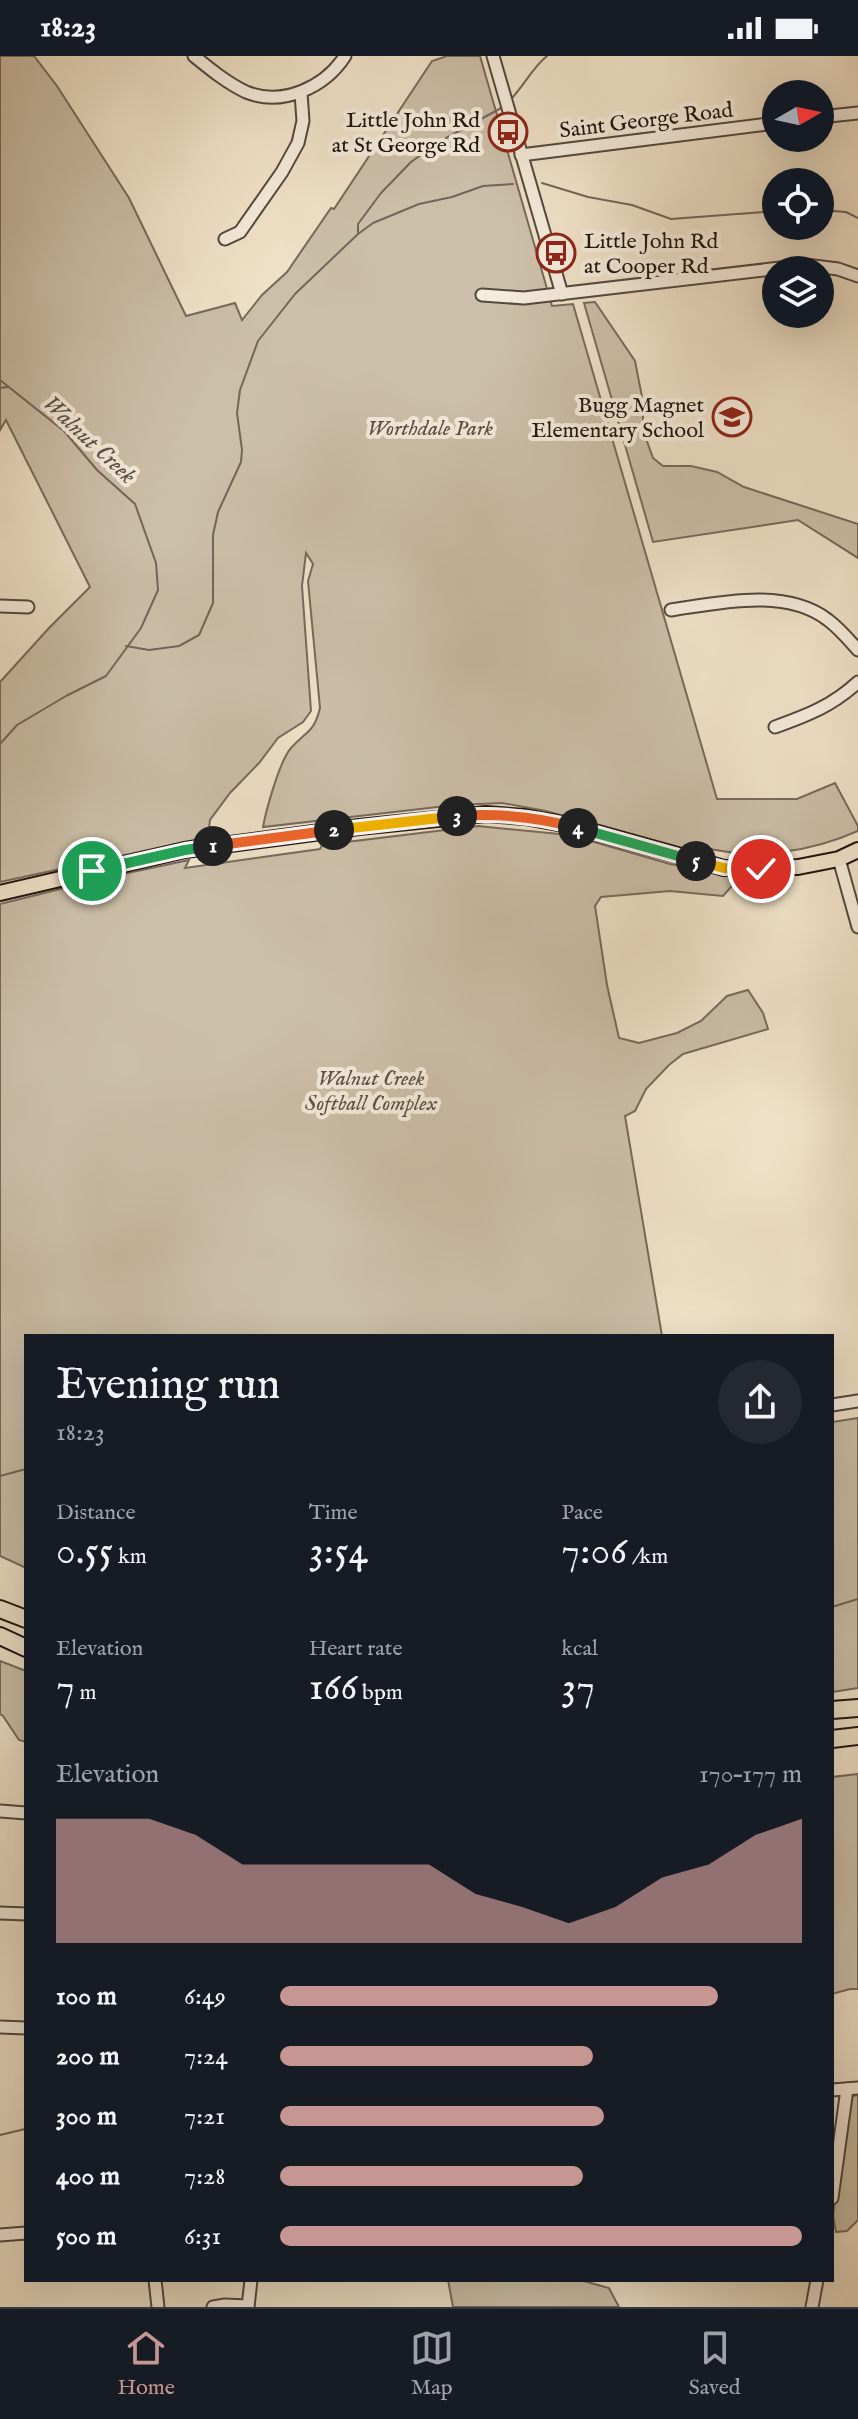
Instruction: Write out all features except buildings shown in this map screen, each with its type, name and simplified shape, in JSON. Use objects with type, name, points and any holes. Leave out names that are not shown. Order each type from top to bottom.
[{"type":"highway","points":[[0,1609],[24,1618]]},
{"type":"highway","points":[[0,1636],[24,1647]]},
{"type":"highway","points":[[834,1710],[858,1708]]},
{"type":"highway","points":[[834,1740],[858,1739]]},
{"type":"main road","points":[[0,893],[185,850],[486,814],[569,825],[724,868],[798,867],[839,859],[858,850]]},
{"type":"street","points":[[194,56],[233,85],[255,95],[274,96],[301,93],[329,76],[345,56]]},
{"type":"street","points":[[493,56],[562,294]]},
{"type":"street","points":[[225,239],[240,232],[282,172],[298,143],[303,121],[301,93]]},
{"type":"street","points":[[834,116],[858,113]]},
{"type":"street","name":"Saint George Road","points":[[521,155],[762,125]]},
{"type":"street","points":[[482,295],[524,298],[806,265],[838,269],[858,276]]},
{"type":"street","points":[[671,610],[738,600],[801,606],[826,618],[858,650]]},
{"type":"street","points":[[0,606],[28,607]]},
{"type":"street","points":[[775,727],[838,700],[858,682]]},
{"type":"street","points":[[839,859],[858,927]]},
{"type":"street","points":[[834,1405],[858,1401]]},
{"type":"street","points":[[0,1811],[24,1813]]},
{"type":"street","points":[[0,1913],[24,1914]]},
{"type":"street","points":[[0,2027],[24,2028]]},
{"type":"street","points":[[834,2187],[852,2088]]},
{"type":"street","points":[[0,2235],[24,2233]]},
{"type":"street","points":[[155,2282],[158,2307]]},
{"type":"street","points":[[213,2307],[248,2307],[251,2282]]},
{"type":"street","points":[[812,2307],[817,2282]]},
{"type":"green space","name":"Worthdale Park","points":[[0,56],[34,56],[57,86],[129,198],[186,316],[235,303],[242,320],[262,295],[287,272],[331,208],[334,209],[432,61],[447,56],[480,56],[552,306],[573,304],[717,799],[797,799],[835,783],[858,831],[821,844],[783,852],[744,853],[706,848],[702,854],[546,811],[502,803],[455,805],[263,827],[282,763],[291,748],[312,727],[320,708],[308,581],[313,564],[306,553],[302,586],[311,711],[303,722],[278,738],[230,793],[210,820],[208,837],[0,882],[0,682],[90,587],[6,420],[0,430]]},
{"type":"green space","points":[[595,302],[635,361],[643,402],[643,430],[653,458],[663,466],[691,466],[717,472],[744,487],[858,524],[858,558],[798,520],[653,542],[584,303]]},
{"type":"green space","name":"Walnut Creek Softball Complex","points":[[478,826],[570,835],[670,864],[728,875],[732,886],[723,896],[670,891],[601,897],[595,906],[619,1038],[639,1043],[677,1033],[701,1021],[727,996],[748,990],[763,1013],[768,1029],[683,1054],[646,1089],[635,1111],[625,1116],[662,1334],[24,1334],[24,1567],[0,1556],[0,904],[189,860],[185,868],[320,849],[322,845]]},
{"type":"green space","points":[[858,1418],[858,1688],[834,1692],[834,1422]]},
{"type":"green space","points":[[0,1661],[24,1670],[24,1741],[19,1740],[0,1714]]},
{"type":"green space","points":[[858,1774],[858,1989],[834,1993],[834,1777]]},
{"type":"green space","points":[[858,2095],[858,2220],[847,2231],[836,2232],[834,2208],[848,2097]]},
{"type":"green space","points":[[448,2282],[587,2282],[609,2288],[619,2307],[453,2307]]},
{"type":"waterway","points":[[510,100],[547,56]]},
{"type":"waterway","points":[[358,233],[358,224],[381,193],[411,162],[439,142],[503,107]]},
{"type":"waterway","points":[[542,183],[588,197],[632,205],[671,219],[762,212]]},
{"type":"waterway","points":[[126,646],[149,650],[179,646],[199,635],[213,603],[213,535],[218,512],[241,462],[237,413],[240,390],[258,341],[295,294],[373,223],[419,204],[483,186],[513,184]]},
{"type":"waterway","points":[[834,211],[846,212],[858,218]]},
{"type":"waterway","name":"Walnut Creek","points":[[0,380],[64,431],[97,470],[135,504],[156,563],[158,590],[141,628],[106,676],[17,725],[0,744]]},
{"type":"waterway","name":"Walnut Creek","points":[[0,388],[8,387]]},
{"type":"waterway","points":[[0,1476],[24,1470]]},
{"type":"waterway","points":[[834,1606],[858,1599]]},
{"type":"waterway","points":[[0,2135],[24,2129]]},
{"type":"place","name":"Little John Rd at St George Rd","points":[[508,132]]},
{"type":"place","name":"Little John Rd at Cooper Rd","points":[[556,253]]},
{"type":"place","name":"Bugg Magnet Elementary School","points":[[732,417]]},
{"type":"route","points":[[92,871],[185,850],[486,814],[569,825],[724,868],[761,869]]}]
